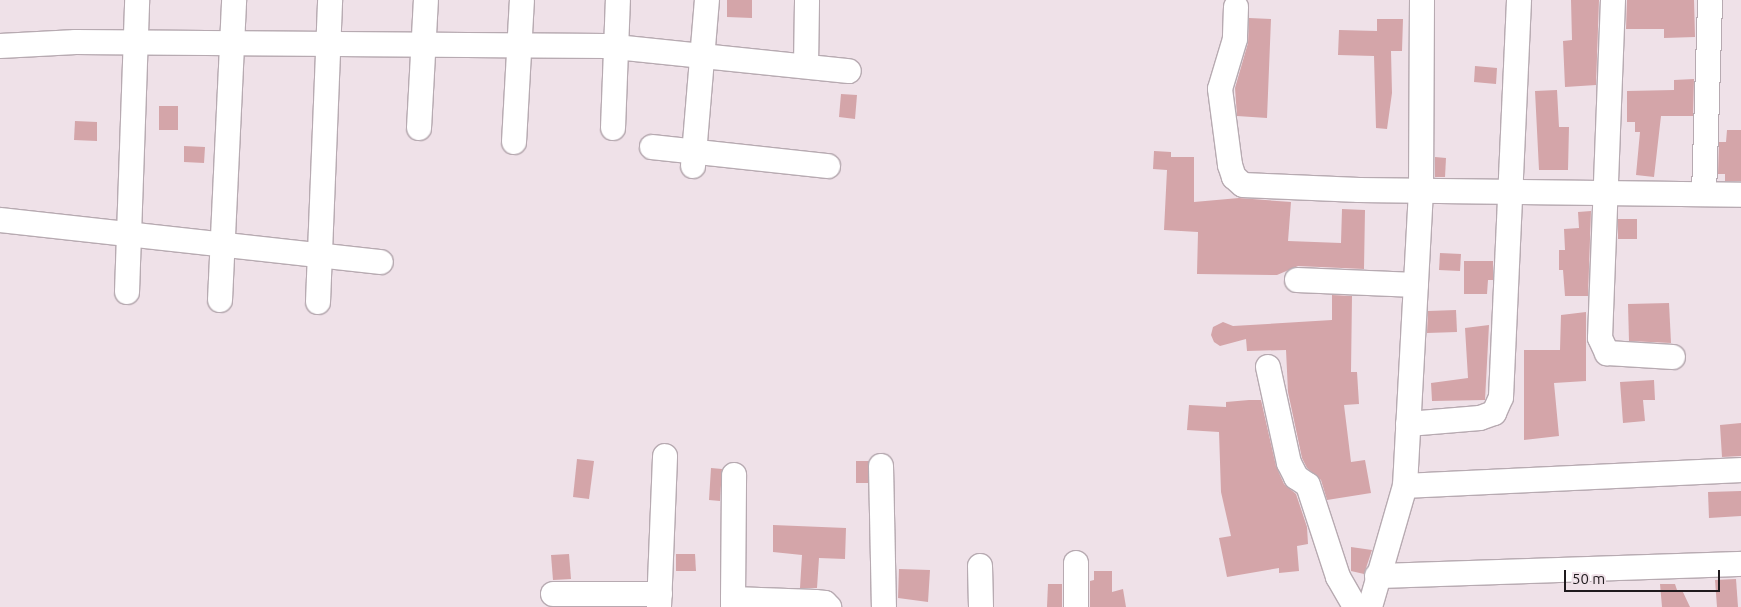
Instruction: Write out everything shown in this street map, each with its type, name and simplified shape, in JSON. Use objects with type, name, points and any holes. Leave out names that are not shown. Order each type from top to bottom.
[{"type":"street","points":[[127,292],[137,0]]},
{"type":"street","points":[[220,300],[234,0]]},
{"type":"street","points":[[318,302],[326,45],[330,0]]},
{"type":"street","points":[[419,128],[426,0]]},
{"type":"street","points":[[514,142],[522,0]]},
{"type":"street","points":[[613,128],[618,0]]},
{"type":"street","points":[[694,158],[707,0]]},
{"type":"street","points":[[806,66],[807,0]]},
{"type":"street","points":[[1370,607],[1377,576],[1397,523],[1405,486],[1421,191],[1422,0]]},
{"type":"street","points":[[1408,424],[1480,418],[1494,413],[1500,400],[1513,192],[1519,0]]},
{"type":"street","points":[[1613,0],[1600,338],[1602,349],[1614,354],[1673,357]]},
{"type":"street","points":[[1704,194],[1710,0]]},
{"type":"street","points":[[1236,7],[1235,38],[1220,89],[1234,176],[1243,186],[1421,191],[1741,195]]},
{"type":"street","points":[[0,46],[76,42],[616,48],[849,70]]},
{"type":"street","points":[[652,147],[694,158],[828,166]]},
{"type":"street","points":[[0,220],[381,262]]},
{"type":"street","points":[[1297,280],[1416,285]]},
{"type":"street","points":[[1268,367],[1289,463],[1296,477],[1308,485],[1338,577],[1355,607]]},
{"type":"street","points":[[553,594],[660,600],[665,456]]},
{"type":"street","points":[[881,466],[884,607]]},
{"type":"street","points":[[1405,486],[1741,470]]},
{"type":"street","points":[[734,475],[733,603],[815,602],[825,603],[829,607]]},
{"type":"street","points":[[1076,563],[1076,607]]},
{"type":"street","points":[[1377,576],[1741,564]]},
{"type":"street","points":[[980,566],[981,607]]},
{"type":"building","points":[[727,0],[752,0],[752,18],[727,17]]},
{"type":"building","points":[[1571,0],[1599,0],[1596,85],[1565,87],[1563,41],[1572,40]]},
{"type":"building","points":[[1627,0],[1694,0],[1695,37],[1664,38],[1664,29],[1626,29]]},
{"type":"building","points":[[1249,18],[1271,19],[1267,118],[1237,116],[1235,88],[1248,43]]},
{"type":"building","points":[[1377,19],[1403,19],[1402,51],[1391,51],[1392,93],[1387,129],[1376,128],[1374,56],[1338,55],[1339,30],[1377,31]]},
{"type":"building","points":[[1475,66],[1497,68],[1496,84],[1474,82]]},
{"type":"building","points":[[1694,79],[1693,116],[1661,116],[1654,177],[1636,175],[1640,132],[1635,132],[1635,122],[1627,122],[1627,91],[1674,90],[1674,80]]},
{"type":"building","points":[[1557,90],[1559,127],[1569,127],[1568,170],[1539,170],[1535,91]]},
{"type":"building","points":[[841,94],[857,95],[855,119],[839,117]]},
{"type":"building","points":[[159,106],[178,106],[178,130],[159,130]]},
{"type":"building","points":[[75,121],[97,122],[97,141],[74,140]]},
{"type":"building","points":[[1727,130],[1741,130],[1741,181],[1725,181],[1725,174],[1718,174],[1719,142],[1726,142]]},
{"type":"building","points":[[184,146],[205,147],[204,163],[184,162]]},
{"type":"building","points":[[1154,151],[1171,152],[1171,157],[1194,157],[1194,202],[1239,198],[1291,202],[1288,241],[1341,243],[1342,209],[1365,210],[1364,269],[1298,266],[1277,275],[1197,274],[1198,232],[1164,230],[1167,170],[1153,169]]},
{"type":"building","points":[[1435,157],[1446,158],[1445,177],[1435,177]]},
{"type":"building","points":[[1591,211],[1588,296],[1565,296],[1563,270],[1559,270],[1559,250],[1565,250],[1564,229],[1579,228],[1578,212]]},
{"type":"building","points":[[1618,219],[1637,219],[1637,239],[1618,239]]},
{"type":"building","points":[[1440,253],[1461,254],[1460,271],[1439,270]]},
{"type":"building","points":[[1464,261],[1493,261],[1493,280],[1488,280],[1487,294],[1464,294]]},
{"type":"building","points":[[1332,295],[1352,296],[1351,372],[1357,372],[1359,404],[1344,405],[1351,462],[1365,460],[1371,493],[1327,500],[1321,480],[1307,468],[1302,458],[1288,392],[1286,350],[1247,351],[1246,339],[1220,346],[1214,342],[1211,335],[1213,327],[1223,322],[1233,326],[1332,320]]},
{"type":"building","points":[[1669,303],[1671,343],[1629,341],[1628,304]]},
{"type":"building","points":[[1456,310],[1457,332],[1427,333],[1428,311]]},
{"type":"building","points":[[1586,312],[1586,381],[1554,383],[1559,436],[1524,440],[1524,350],[1560,350],[1561,315]]},
{"type":"building","points":[[1489,325],[1485,400],[1432,401],[1431,383],[1468,378],[1465,328]]},
{"type":"building","points":[[1654,380],[1655,400],[1643,400],[1645,421],[1623,423],[1620,382]]},
{"type":"building","points":[[1261,400],[1276,466],[1284,484],[1296,494],[1307,527],[1308,544],[1297,546],[1299,571],[1279,573],[1279,568],[1227,577],[1219,538],[1231,536],[1221,492],[1219,432],[1187,430],[1189,405],[1226,407],[1226,402]]},
{"type":"building","points":[[1741,423],[1741,456],[1722,457],[1720,425]]},
{"type":"building","points":[[577,459],[594,461],[589,499],[573,497]]},
{"type":"building","points":[[856,461],[869,461],[868,483],[856,483]]},
{"type":"building","points":[[711,468],[722,469],[720,501],[709,500]]},
{"type":"building","points":[[1741,491],[1741,516],[1709,518],[1708,492]]},
{"type":"building","points":[[773,525],[846,528],[845,559],[819,558],[817,588],[800,588],[802,555],[773,552]]},
{"type":"building","points":[[1351,547],[1372,550],[1364,574],[1351,571]]},
{"type":"building","points":[[569,554],[571,579],[553,580],[551,555]]},
{"type":"building","points":[[676,554],[695,554],[696,571],[676,571]]},
{"type":"building","points":[[899,569],[930,570],[928,602],[898,598]]},
{"type":"building","points":[[1094,571],[1112,571],[1112,592],[1123,589],[1126,607],[1090,607],[1090,581],[1094,580]]},
{"type":"building","points":[[1736,579],[1738,607],[1717,607],[1715,580]]},
{"type":"building","points":[[1048,584],[1062,584],[1062,607],[1047,607]]},
{"type":"building","points":[[1660,584],[1675,584],[1677,590],[1682,590],[1690,607],[1662,607]]}]
